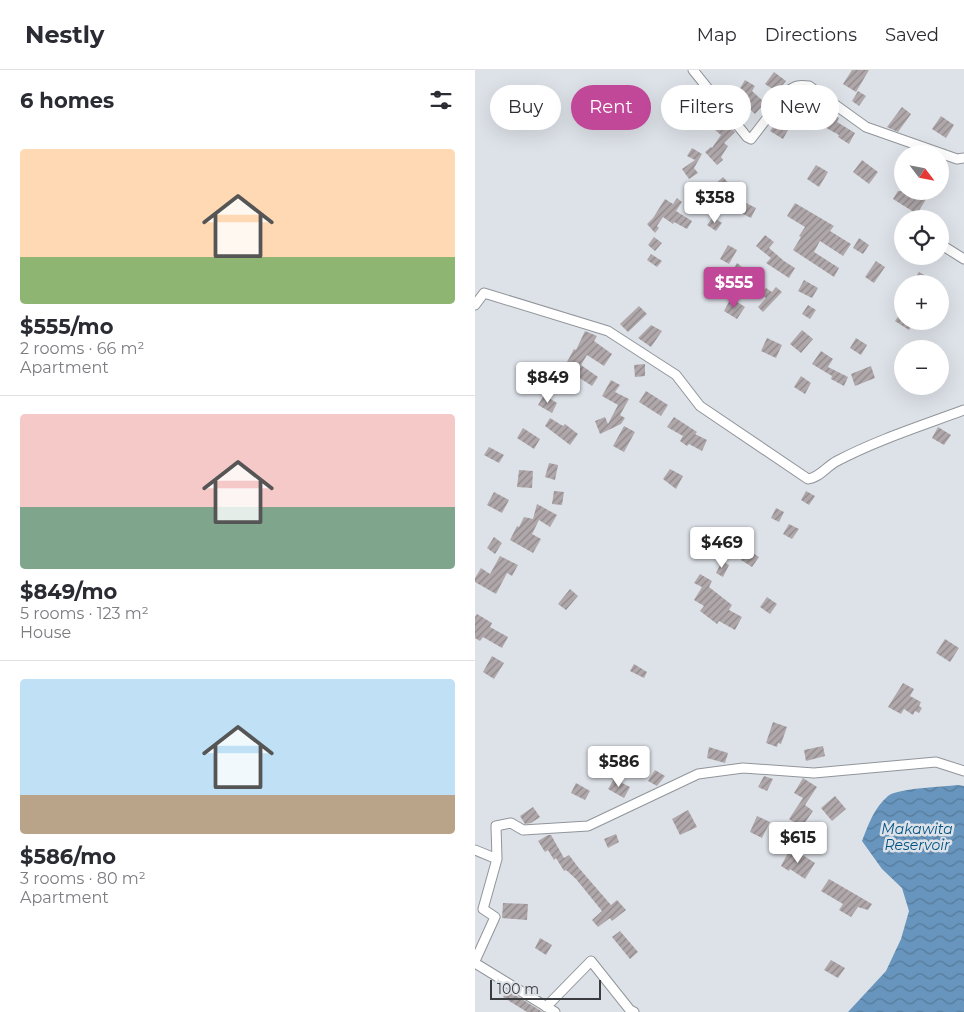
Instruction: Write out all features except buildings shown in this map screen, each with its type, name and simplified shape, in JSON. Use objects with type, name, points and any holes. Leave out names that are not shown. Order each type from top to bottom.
[{"type":"street","points":[[693,70],[747,137],[751,139],[788,91],[795,85],[801,85],[809,86],[866,127],[957,159],[964,158]]},
{"type":"street","points":[[949,250],[964,259]]},
{"type":"street","points":[[475,305],[484,293],[608,332],[675,375],[701,406],[808,479],[814,478],[829,465],[863,447],[964,410]]},
{"type":"street","points":[[555,1012],[475,962],[495,917],[483,909],[497,859],[495,826],[511,823],[523,830],[589,826],[698,774],[743,768],[814,773],[936,762],[964,771]]},
{"type":"street","points":[[475,850],[497,859]]},
{"type":"street","points":[[546,1007],[591,961],[630,1010],[634,1012]]},
{"type":"water","name":"Makawita Reservoir","points":[[958,785],[964,786],[964,1012],[848,1012],[886,971],[901,939],[909,911],[902,888],[882,869],[862,841],[872,817],[883,801],[893,793]]}]
